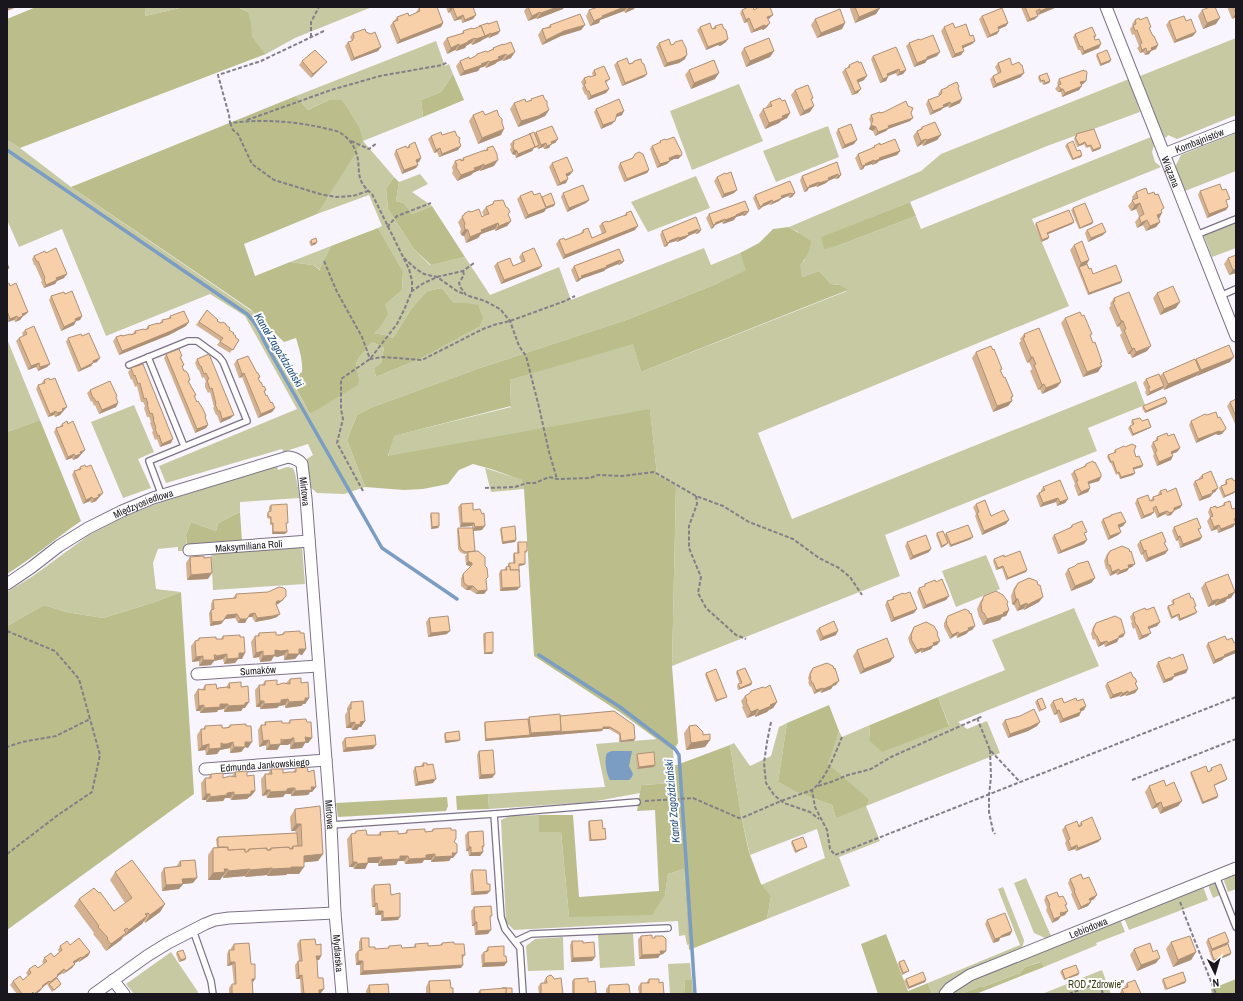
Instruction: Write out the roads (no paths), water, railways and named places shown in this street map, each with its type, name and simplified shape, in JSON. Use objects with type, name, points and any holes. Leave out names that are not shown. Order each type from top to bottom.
[{"type":"street","name":"Wiązana","points":[[1106,7],[1236,336]]},
{"type":"street","name":"Kombajnistów","points":[[1164,154],[1236,126]]},
{"type":"street","name":"Międzyosiedlowa","points":[[7,584],[59,546],[88,528],[122,511],[162,496],[288,457],[294,458]]},
{"type":"street","name":"Mirtowa","points":[[294,458],[302,464],[306,498],[326,760],[335,913]]},
{"type":"street","name":"Maksymiliana Roli","points":[[189,550],[309,541]]},
{"type":"street","name":"Sumaków","points":[[197,674],[318,666]]},
{"type":"street","name":"Edmunda Jankowskiego","points":[[205,769],[326,760]]},
{"type":"street","name":"Lebiodowa","points":[[945,994],[950,988],[970,975],[1236,868]]},
{"type":"street","points":[[94,994],[168,943],[215,920],[335,913]]},
{"type":"street","name":"Mydlarska","points":[[335,913],[342,994]]},
{"type":"street","points":[[113,980],[124,994]]},
{"type":"lane","points":[[1196,235],[1236,219]]},
{"type":"lane","points":[[1220,296],[1236,289]]},
{"type":"lane","points":[[129,365],[188,341],[197,341],[222,360],[247,421],[149,461],[162,496]]},
{"type":"lane","points":[[148,357],[184,446]]},
{"type":"lane","points":[[330,825],[494,814],[637,802]]},
{"type":"lane","points":[[494,814],[501,916],[505,928],[520,948],[523,994]]},
{"type":"lane","points":[[1216,876],[1236,927]]},
{"type":"lane","points":[[516,941],[531,934],[668,928]]},
{"type":"lane","points":[[193,930],[211,981],[213,994]]},
{"type":"water","points":[[612,751],[632,751],[629,766],[633,774],[629,780],[610,780],[606,759],[607,753]]},
{"type":"waterway","name":"Kanał Zagoździański","points":[[7,150],[247,314],[258,328],[265,343],[382,548],[457,599]]},
{"type":"waterway","name":"Kanał Zagoździański","points":[[539,655],[620,707],[675,749],[679,755],[695,994]]},
{"type":"park label","name":"ROD \"Zdrowie\"","points":[[1096,984]]}]
